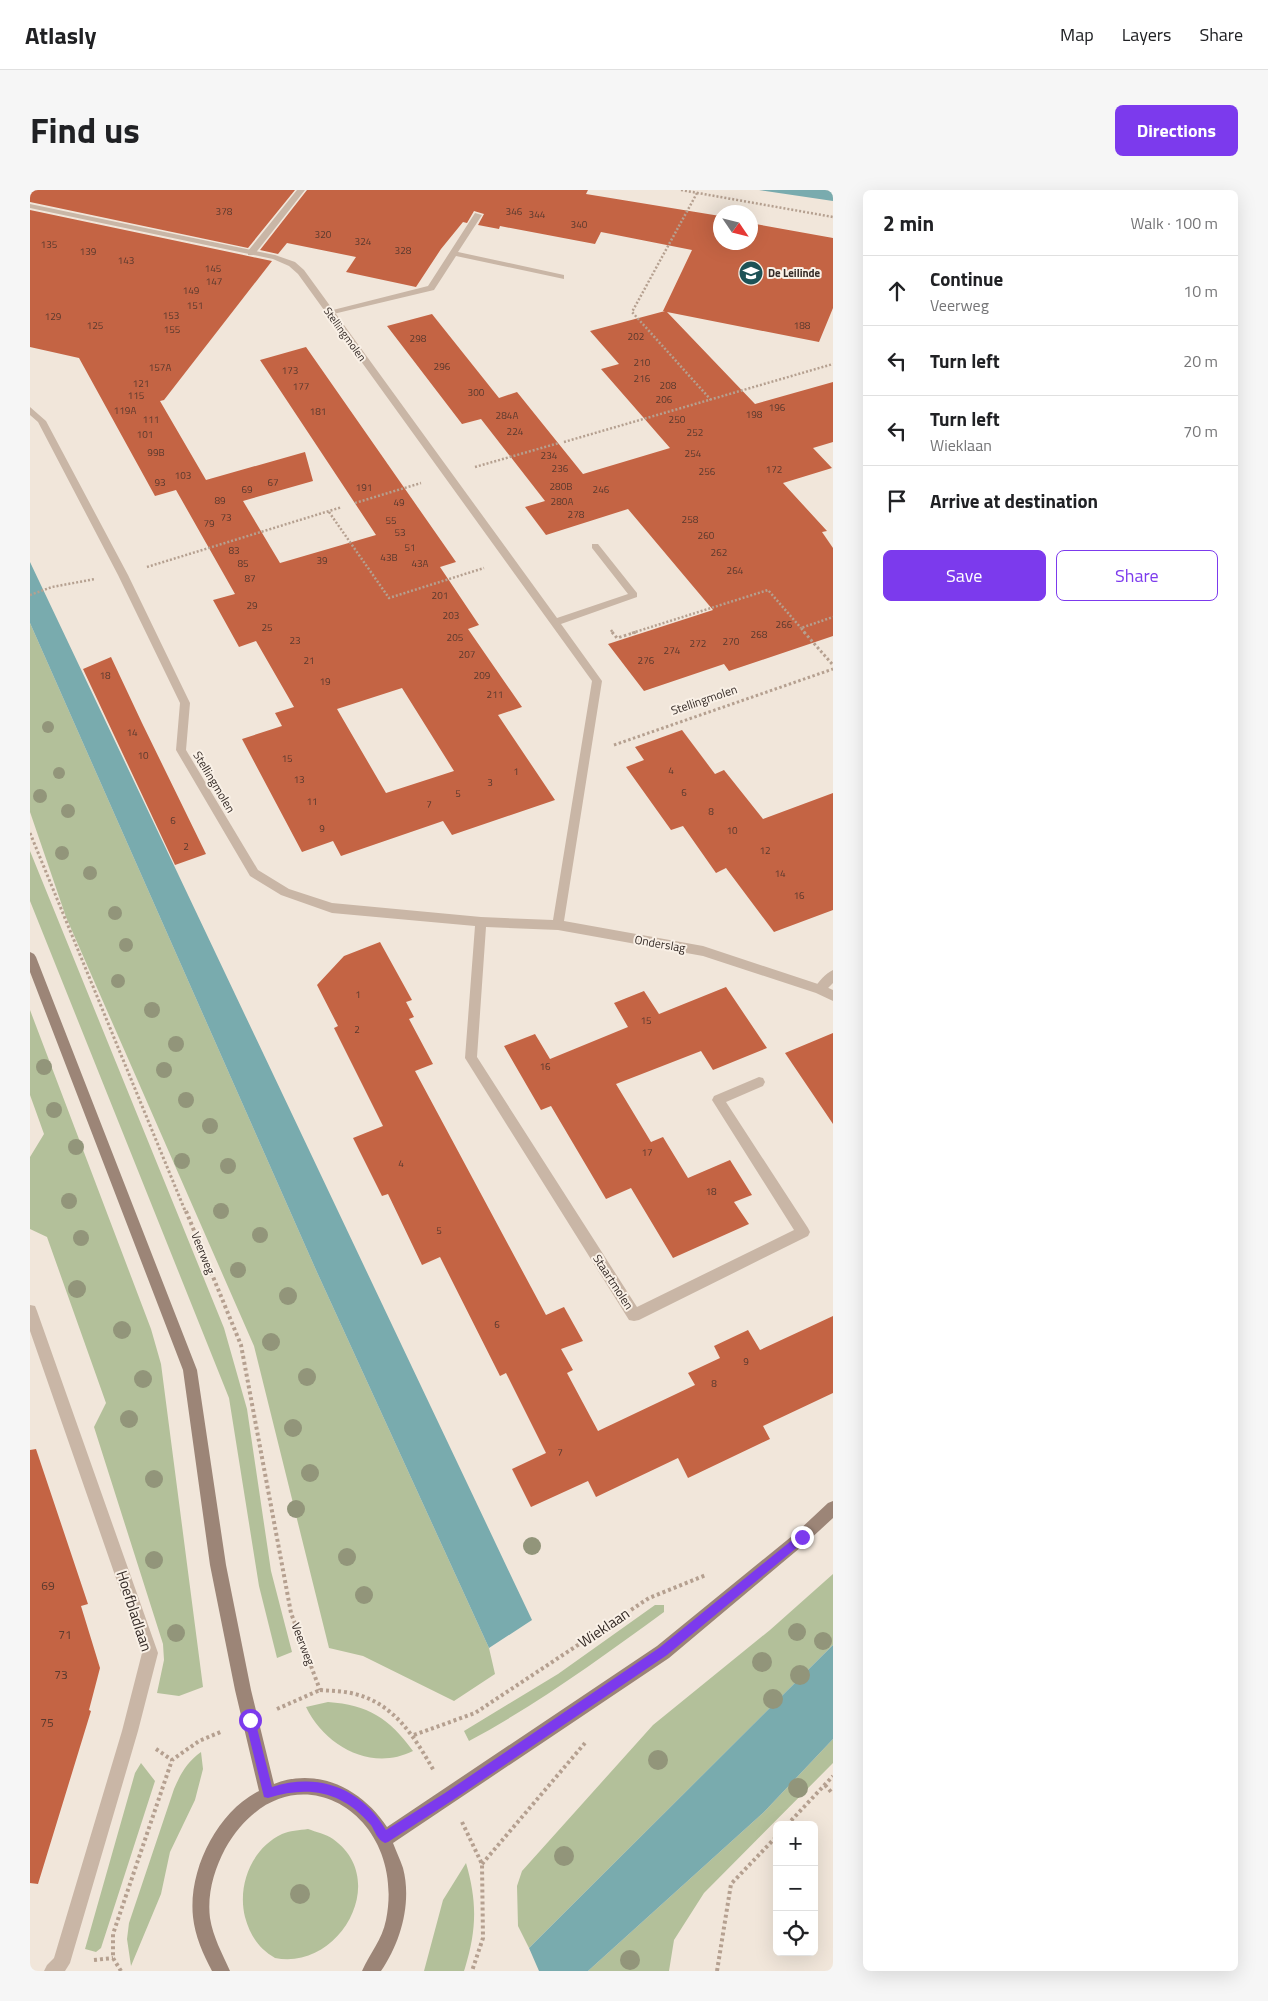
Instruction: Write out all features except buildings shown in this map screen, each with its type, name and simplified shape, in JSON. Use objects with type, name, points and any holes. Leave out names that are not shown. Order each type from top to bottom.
[{"type":"street","points":[[251,253],[301,190]]},
{"type":"street","name":"Stellingmolen","points":[[30,206],[275,257],[292,264],[301,272],[597,682],[558,925]]},
{"type":"street","points":[[329,312],[431,288],[478,215]]},
{"type":"street","points":[[454,253],[561,277]]},
{"type":"street","name":"Stellingmolen","points":[[30,410],[42,421],[123,575],[185,703],[180,750],[254,873],[285,892],[332,908],[481,922]]},
{"type":"street","points":[[555,622],[634,595],[595,546]]},
{"type":"street","name":"Onderslag","points":[[481,922],[558,925],[703,951],[820,989],[833,996]]},
{"type":"street","name":"Staartmolen","points":[[481,922],[471,1058],[634,1315],[803,1232],[718,1100],[760,1082]]},
{"type":"street","points":[[30,957],[190,1370],[218,1565],[243,1690],[268,1793]]},
{"type":"street","points":[[820,989],[833,975]]},
{"type":"street","name":"Hoefbladlaan","points":[[30,1311],[150,1653],[130,1731],[61,1963],[54,1971]]},
{"type":"street","points":[[385,1838],[449,1797],[663,1652],[802,1537],[833,1508]]},
{"type":"street","points":[[221,1971],[210,1949],[203,1923],[202,1896],[206,1869],[216,1845],[230,1823],[248,1806],[268,1793],[302,1786],[334,1791],[349,1798],[376,1822],[385,1838],[396,1874],[398,1894],[391,1934],[372,1970]]},
{"type":"path","points":[[681,190],[833,217]]},
{"type":"path","points":[[697,193],[632,312],[711,400]]},
{"type":"path","points":[[564,442],[833,364]]},
{"type":"path","points":[[30,595],[52,586],[123,575],[342,507]]},
{"type":"path","points":[[329,512],[389,598],[509,560]]},
{"type":"path","points":[[595,608],[617,638],[768,590],[833,665]]},
{"type":"path","points":[[801,628],[833,617]]},
{"type":"path","name":"Stellingmolen","points":[[584,755],[833,669]]},
{"type":"path","name":"Veerweg","points":[[30,833],[241,1345],[291,1613],[320,1690]]},
{"type":"path","name":"Wieklaan","points":[[414,1736],[475,1713],[649,1598],[712,1573]]},
{"type":"path","points":[[482,1864],[587,1741]]},
{"type":"path","points":[[121,1971],[113,1958],[113,1934],[172,1760]]},
{"type":"path","points":[[791,1821],[833,1776]]},
{"type":"path","points":[[825,1785],[833,1794]]},
{"type":"path","points":[[716,1971],[731,1884],[773,1840]]},
{"type":"green space","points":[[30,623],[316,1270],[489,1648],[495,1674],[454,1701],[363,1656],[329,1648],[254,1346],[66,917],[30,812]]},
{"type":"green space","points":[[30,851],[224,1328],[247,1409],[271,1571],[292,1652],[277,1658],[259,1586],[229,1398],[30,901]]},
{"type":"green space","points":[[30,1010],[151,1329],[161,1364],[203,1687],[179,1696],[157,1693],[164,1660],[163,1644],[94,1427],[106,1403],[47,1237],[30,1229],[30,1157],[44,1134],[30,1095]]},
{"type":"green space","points":[[833,1574],[833,1645],[529,1948],[518,1926],[517,1886],[522,1871],[653,1725],[770,1630]]},
{"type":"green space","points":[[655,1605],[664,1605],[664,1612],[520,1712],[469,1741],[464,1731],[558,1674]]},
{"type":"green space","points":[[328,1702],[355,1706],[376,1715],[395,1730],[413,1751],[397,1757],[366,1757],[351,1752],[337,1744],[314,1721],[306,1707]]},
{"type":"green space","points":[[833,1739],[833,1763],[775,1821],[773,1821],[773,1823],[704,1893],[674,1940],[669,1971],[588,1971],[764,1812]]},
{"type":"green space","points":[[201,1752],[203,1769],[195,1800],[170,1852],[161,1894],[131,1966],[127,1939],[129,1923],[174,1789],[185,1768]]},
{"type":"green space","points":[[141,1763],[155,1781],[101,1948],[96,1952],[85,1949],[135,1773]]},
{"type":"green space","points":[[308,1829],[333,1839],[350,1856],[357,1877],[357,1898],[350,1919],[337,1937],[319,1951],[298,1958],[275,1958],[259,1945],[247,1924],[243,1905],[245,1880],[255,1858],[271,1840],[285,1833]]},
{"type":"green space","points":[[466,1863],[474,1903],[474,1915],[472,1940],[464,1971],[424,1971],[443,1900]]},
{"type":"water","points":[[759,190],[833,190],[833,201]]},
{"type":"water","points":[[30,562],[532,1620],[489,1648],[316,1270],[30,623]]},
{"type":"water","points":[[833,1645],[833,1739],[764,1812],[588,1971],[539,1971],[529,1948]]},
{"type":"place","name":"De Leilinde","points":[[751,273]]},
{"type":"route","points":[[250,1720],[268,1793],[302,1786],[334,1791],[349,1798],[363,1809],[376,1822],[385,1838],[449,1797],[663,1652],[802,1537]]}]
